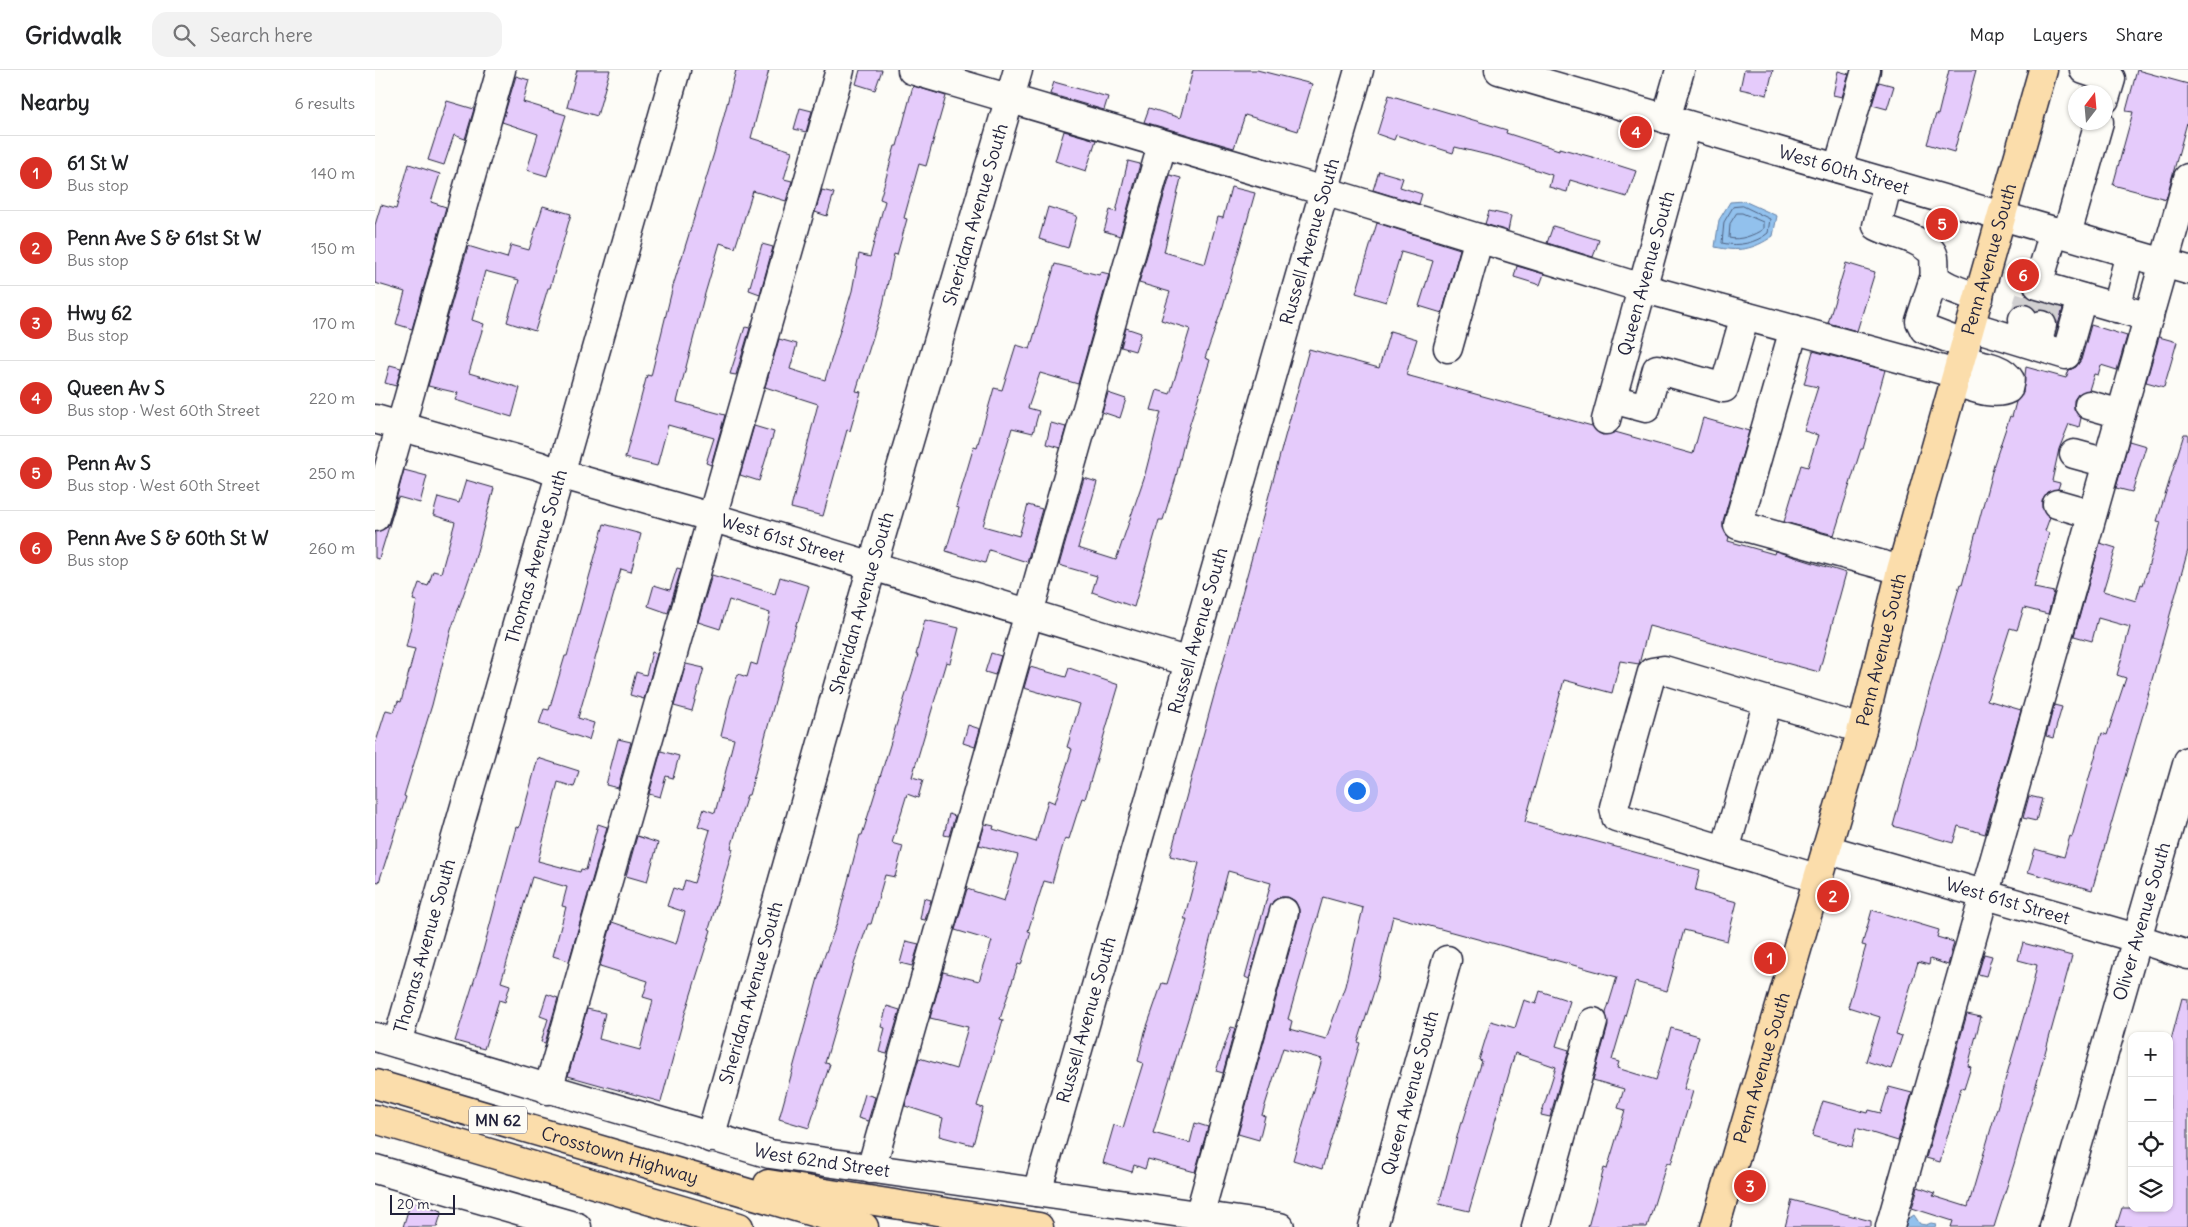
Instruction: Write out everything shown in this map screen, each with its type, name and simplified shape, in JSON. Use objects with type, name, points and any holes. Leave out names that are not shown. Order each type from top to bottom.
[{"type":"main road","name":"Penn Avenue South","points":[[1715,1227],[1862,730],[1901,570],[2043,70]]},
{"type":"main road","name":"Crosstown Highway","points":[[375,1084],[864,1227]]},
{"type":"main road","name":"Crosstown Highway","points":[[375,1119],[739,1227]]},
{"type":"main road","points":[[621,1157],[858,1200],[1039,1227]]},
{"type":"main road","points":[[621,1191],[707,1227]]},
{"type":"street","points":[[375,518],[501,70]]},
{"type":"street","name":"Thomas Avenue South","points":[[386,1040],[560,474],[676,70]]},
{"type":"street","points":[[548,1090],[840,70]]},
{"type":"street","points":[[912,70],[1324,191],[1642,288],[1794,329],[1962,358],[2049,313],[2116,308],[2149,317]]},
{"type":"street","name":"Sheridan Avenue South","points":[[710,1138],[1018,70]]},
{"type":"street","name":"Russell Avenue South","points":[[1037,1192],[1359,70]]},
{"type":"street","name":"West 60th Street","points":[[1499,70],[1527,74],[1676,122],[2061,232],[2176,267]]},
{"type":"street","name":"Queen Avenue South","points":[[1680,70],[1676,122],[1642,288],[1609,409],[1646,408],[1657,369],[1724,388],[1745,316]]},
{"type":"street","points":[[1838,168],[1866,70]]},
{"type":"street","points":[[2084,70],[2111,79],[2109,85]]},
{"type":"street","points":[[2049,313],[2038,285],[2061,232],[2096,130]]},
{"type":"street","points":[[871,1169],[1162,144]]},
{"type":"street","points":[[1890,1227],[2149,317],[2176,267],[2188,178]]},
{"type":"street","points":[[1888,182],[1877,226],[1916,240],[1932,251],[1936,266],[1935,275],[1920,321],[1924,329],[1962,358]]},
{"type":"street","points":[[1449,348],[1479,238]]},
{"type":"street","points":[[2116,308],[2130,253]]},
{"type":"street","points":[[1935,275],[1940,283],[1979,298]]},
{"type":"street","points":[[1794,329],[1738,525],[1901,570]]},
{"type":"street","points":[[2089,405],[2121,414]]},
{"type":"street","name":"West 61st Street","points":[[375,419],[540,466],[560,474],[713,518],[873,568],[1189,662]]},
{"type":"street","points":[[2074,454],[2107,463]]},
{"type":"street","points":[[2057,504],[2092,514]]},
{"type":"street","points":[[1819,879],[1616,816],[1614,807],[1652,672],[1665,670],[1862,730]]},
{"type":"street","points":[[1725,850],[1768,701]]},
{"type":"street","name":"Oliver Avenue South","points":[[2055,1227],[2188,761]]},
{"type":"street","name":"West 61st Street","points":[[1827,849],[2136,938],[2188,955]]},
{"type":"street","points":[[1199,1216],[1284,912]]},
{"type":"street","name":"Queen Avenue South","points":[[1373,1227],[1447,960]]},
{"type":"street","points":[[1536,1227],[1593,1022]]},
{"type":"street","name":"West 62nd Street","points":[[386,1040],[548,1090],[770,1154],[1279,1227]]},
{"type":"street","points":[[375,1169],[577,1227]]},
{"type":"water","points":[[1744,201],[1777,216],[1773,236],[1766,241],[1745,249],[1715,247],[1719,220],[1730,202]]},
{"type":"water","points":[[1914,1215],[1920,1224],[1936,1224],[1935,1227],[1906,1227],[1903,1222]]},
{"type":"building","points":[[577,70],[610,70],[597,116],[567,107]]},
{"type":"building","points":[[736,70],[769,70],[751,138],[792,151],[784,179],[792,181],[786,201],[753,191],[735,248],[720,243],[704,297],[677,402],[725,415],[711,465],[706,463],[714,438],[668,425],[657,466],[625,458],[647,375],[651,376],[673,286],[714,153]]},
{"type":"building","points":[[860,70],[882,70],[875,90],[856,84]]},
{"type":"building","points":[[1193,70],[1257,70],[1312,84],[1298,131],[1245,115],[1234,148],[1144,122],[1149,108],[1180,118]]},
{"type":"building","points":[[1744,70],[1773,70],[1767,95],[1740,89]]},
{"type":"building","points":[[1949,70],[1976,70],[1954,152],[1927,144],[1936,114],[1938,115]]},
{"type":"building","points":[[2137,70],[2188,84],[2188,119],[2166,199],[2113,185],[2133,112],[2126,111]]},
{"type":"building","points":[[1838,71],[1849,74],[1842,97],[1833,95]]},
{"type":"building","points":[[516,76],[529,80],[523,102],[566,115],[547,176],[527,170],[538,134],[502,122]]},
{"type":"building","points":[[1054,82],[1108,97],[1104,110],[1050,94]]},
{"type":"building","points":[[1879,82],[1894,86],[1887,109],[1872,105]]},
{"type":"building","points":[[913,86],[946,96],[926,166],[919,164],[904,218],[907,219],[897,255],[894,254],[883,305],[856,391],[861,392],[850,431],[847,430],[823,516],[791,508],[818,404],[765,387],[779,339],[797,344],[790,369],[825,380],[852,291],[859,254],[870,257],[885,201],[880,199]]},
{"type":"building","points":[[1389,95],[1507,130],[1506,133],[1559,150],[1559,148],[1636,171],[1627,197],[1570,180],[1567,192],[1549,187],[1552,175],[1500,158],[1455,147],[1453,153],[1396,135],[1394,140],[1377,134]]},
{"type":"building","points":[[447,101],[474,109],[465,139],[454,135],[444,165],[428,160]]},
{"type":"building","points":[[800,108],[812,111],[806,132],[794,129]]},
{"type":"building","points":[[1064,131],[1096,140],[1086,171],[1055,161]]},
{"type":"building","points":[[1128,161],[1140,164],[1120,236],[1104,231],[1110,210],[1116,212]]},
{"type":"building","points":[[409,164],[440,174],[431,202],[446,207],[412,329],[396,324],[405,292],[375,283],[375,225],[381,205],[396,209]]},
{"type":"building","points":[[1379,171],[1403,178],[1400,187],[1422,194],[1419,204],[1373,190]]},
{"type":"building","points":[[1170,175],[1181,178],[1164,252],[1205,264],[1218,217],[1223,218],[1231,187],[1255,193],[1223,306],[1205,358],[1210,360],[1184,443],[1175,481],[1163,520],[1159,520],[1134,607],[1092,592],[1097,576],[1059,565],[1084,478],[1097,482],[1078,548],[1116,560],[1144,478],[1161,412],[1151,410],[1157,390],[1170,394],[1190,329],[1161,320],[1170,292],[1139,283]]},
{"type":"building","points":[[822,190],[834,193],[827,216],[815,212]]},
{"type":"building","points":[[543,206],[571,214],[550,288],[548,288],[535,331],[507,322],[519,280],[485,271],[472,320],[484,324],[469,373],[520,388],[512,417],[455,400],[458,393],[428,386],[468,246],[507,258],[511,245],[529,250]]},
{"type":"building","points":[[1048,207],[1077,216],[1068,248],[1039,239]]},
{"type":"building","points":[[1489,211],[1511,216],[1508,231],[1485,224]]},
{"type":"building","points":[[1377,223],[1460,249],[1442,313],[1419,306],[1433,261],[1401,252],[1386,302],[1356,293]]},
{"type":"building","points":[[1553,226],[1599,240],[1593,257],[1547,243]]},
{"type":"building","points":[[762,244],[773,247],[760,294],[749,290]]},
{"type":"building","points":[[1846,263],[1875,272],[1857,331],[1828,323]]},
{"type":"building","points":[[1055,264],[1099,275],[1101,272],[1109,274],[1078,384],[1040,373],[1028,408],[1039,411],[1033,433],[1012,428],[983,526],[1019,536],[1028,505],[1042,509],[1027,562],[989,550],[985,563],[946,551],[959,508],[956,507],[974,446],[977,447],[994,388],[1002,390],[1016,345],[1030,349]]},
{"type":"building","points":[[1517,266],[1544,274],[1540,285],[1514,277]]},
{"type":"building","points":[[2026,295],[2034,300],[2063,308],[2057,328],[2057,320],[2052,313],[2045,310],[2036,311],[2031,306],[2023,303]]},
{"type":"building","points":[[2091,325],[2127,336],[2117,370],[2101,365],[2098,375],[2094,374],[2089,390],[2078,394],[2074,400],[2074,409],[2081,418],[2079,427],[2069,424],[2059,449],[2052,481],[2060,483],[2058,489],[2047,492],[2042,500],[2042,508],[2050,517],[2045,531],[2049,533],[2034,588],[2054,592],[2048,614],[2024,608],[2017,630],[2010,628],[1987,700],[2021,710],[1985,834],[1958,826],[1953,843],[1893,826],[1932,681],[1960,584],[1962,585],[1994,464],[2010,416],[2012,417],[2016,402],[2023,392],[2026,367],[2066,378],[2069,370],[2076,367],[2081,360]]},
{"type":"building","points":[[745,327],[750,328],[736,375],[730,374]]},
{"type":"building","points":[[1126,328],[1141,333],[1135,351],[1121,347]]},
{"type":"building","points":[[1390,331],[1417,339],[1406,375],[1592,426],[1602,435],[1615,432],[1693,454],[1703,418],[1749,431],[1723,521],[1723,528],[1729,537],[1728,541],[1774,554],[1775,551],[1846,573],[1819,672],[1649,626],[1639,664],[1620,661],[1612,693],[1564,680],[1525,822],[1700,870],[1695,891],[1737,902],[1727,941],[1684,930],[1667,991],[1635,982],[1612,1060],[1619,1062],[1617,1068],[1656,1080],[1671,1028],[1699,1036],[1684,1089],[1693,1091],[1671,1164],[1667,1162],[1647,1227],[1588,1227],[1604,1168],[1607,1169],[1625,1110],[1618,1108],[1624,1089],[1593,1080],[1608,1026],[1606,1013],[1617,977],[1393,916],[1378,979],[1322,1169],[1293,1160],[1322,1059],[1283,1048],[1262,1115],[1265,1116],[1259,1140],[1238,1134],[1299,916],[1299,909],[1295,901],[1288,897],[1280,897],[1273,901],[1249,979],[1245,977],[1271,883],[1228,871],[1196,993],[1153,1133],[1190,1143],[1195,1123],[1208,1127],[1195,1172],[1148,1159],[1145,1169],[1134,1165],[1132,1172],[1103,1163],[1114,1125],[1123,1128],[1143,1063],[1138,1061],[1145,1032],[1162,983],[1167,984],[1187,919],[1184,919],[1199,863],[1170,856],[1309,349],[1379,368]],"holes":[[[1323,897],[1363,908],[1345,986],[1326,1039],[1290,1029],[1292,1021],[1288,1019]]]},
{"type":"building","points":[[2159,337],[2177,342],[2164,387],[2146,382]]},
{"type":"building","points":[[1813,351],[1885,370],[1863,449],[1861,449],[1834,535],[1784,522],[1801,465],[1808,467],[1818,435],[1804,431],[1818,387],[1804,384]]},
{"type":"building","points":[[390,365],[401,368],[396,386],[385,383]]},
{"type":"building","points":[[1108,393],[1126,399],[1120,418],[1102,412]]},
{"type":"building","points":[[1051,423],[1066,427],[1060,448],[1046,444]]},
{"type":"building","points":[[754,426],[774,432],[759,481],[740,475]]},
{"type":"building","points":[[2184,434],[2188,434],[2188,550],[2149,694],[2092,890],[2028,872],[2035,849],[2064,857],[2070,836],[2072,837],[2102,733],[2107,735],[2126,678],[2117,675],[2130,627],[2098,618],[2092,641],[2074,636],[2100,543],[2116,548],[2103,591],[2136,601],[2141,584],[2143,585],[2161,522],[2157,521]]},
{"type":"building","points":[[2129,441],[2146,446],[2132,492],[2116,488]]},
{"type":"building","points":[[404,470],[427,476],[420,503],[398,497],[379,559],[375,558],[375,532],[386,528],[390,522]]},
{"type":"building","points":[[466,480],[494,488],[472,570],[451,630],[432,705],[404,796],[406,797],[379,882],[375,881],[375,745],[386,710],[394,712],[398,701],[401,702],[415,649],[406,647],[417,601],[413,600],[419,583],[428,586],[433,571],[441,573],[455,522],[433,515],[438,497],[459,503]]},
{"type":"building","points":[[604,524],[641,534],[631,572],[621,569],[578,718],[594,723],[589,740],[539,724],[544,709],[549,710],[565,656],[567,656]]},
{"type":"building","points":[[677,568],[681,569],[668,613],[648,606],[654,585],[670,590]]},
{"type":"building","points":[[712,575],[775,594],[780,577],[809,586],[797,621],[749,795],[747,795],[731,848],[733,849],[709,929],[711,930],[683,1020],[661,1102],[568,1076],[587,1009],[605,1013],[599,1039],[640,1050],[653,1000],[643,997],[648,981],[600,966],[612,922],[676,944],[685,912],[667,906],[673,888],[682,891],[685,880],[694,883],[710,830],[698,826],[704,809],[715,813],[734,739],[721,736],[730,699],[738,674],[747,677],[751,663],[757,665],[770,613],[729,600],[720,629],[698,622]]},
{"type":"building","points":[[925,620],[959,628],[950,663],[946,662],[912,777],[923,780],[918,798],[907,794],[892,843],[903,846],[895,877],[885,875],[871,924],[868,924],[852,970],[825,1063],[830,1064],[809,1128],[779,1119],[823,960],[837,923],[860,835],[862,835],[918,655],[916,655]]},
{"type":"building","points":[[652,652],[657,654],[644,699],[630,695],[636,672],[646,675]]},
{"type":"building","points":[[991,653],[1001,656],[995,675],[985,672]]},
{"type":"building","points":[[686,664],[704,668],[692,711],[674,706]]},
{"type":"building","points":[[1030,667],[1066,677],[1069,668],[1119,685],[1085,799],[1082,798],[1069,839],[1065,838],[1052,883],[1044,881],[1028,931],[1031,932],[1021,965],[1018,964],[1000,1019],[1003,1020],[977,1106],[983,1108],[973,1145],[939,1136],[943,1118],[905,1106],[919,1058],[956,1069],[968,1027],[930,1018],[943,972],[979,981],[992,941],[955,930],[967,889],[1004,901],[1018,855],[979,845],[985,824],[994,826],[993,829],[1036,842],[1048,800],[1055,803],[1072,749],[1067,747],[1080,704],[1024,688]]},
{"type":"building","points":[[2054,705],[2062,707],[2053,738],[2046,736]]},
{"type":"building","points":[[968,725],[980,729],[975,747],[963,743]]},
{"type":"building","points":[[618,739],[631,742],[618,788],[606,785]]},
{"type":"building","points":[[661,751],[679,756],[673,778],[666,776],[660,797],[649,794]]},
{"type":"building","points":[[538,758],[579,771],[574,787],[558,782],[538,861],[580,872],[581,869],[586,870],[598,824],[607,827],[569,961],[553,956],[566,907],[562,906],[567,887],[532,877],[501,982],[510,985],[505,1002],[499,1000],[484,1049],[455,1041],[480,962],[516,827],[519,828]]},
{"type":"building","points":[[2029,796],[2042,799],[2036,821],[2023,818]]},
{"type":"building","points":[[949,814],[955,816],[949,836],[944,835]]},
{"type":"building","points":[[637,836],[658,843],[647,882],[626,876]]},
{"type":"building","points":[[924,898],[931,900],[925,920],[920,919]]},
{"type":"building","points":[[1872,910],[1939,930],[1937,937],[1954,942],[1948,965],[1930,959],[1929,965],[1918,962],[1896,1034],[1902,1036],[1891,1069],[1866,1061],[1880,1017],[1848,1007],[1866,946],[1862,945]]},
{"type":"building","points":[[906,941],[919,944],[912,966],[900,963]]},
{"type":"building","points":[[2023,943],[2072,956],[2014,1164],[1994,1227],[1951,1227],[1953,1221],[1912,1208],[1918,1187],[1935,1193],[1933,1196],[1968,1207],[2031,992],[2037,965],[2018,960]]},
{"type":"building","points":[[1984,954],[1992,956],[1986,976],[1978,974]]},
{"type":"building","points":[[1540,991],[1570,1001],[1556,1046],[1569,1050],[1550,1117],[1541,1115],[1556,1067],[1515,1053],[1469,1211],[1439,1204],[1461,1122],[1463,1122],[1482,1061],[1479,1060],[1491,1021],[1515,1028],[1524,1000],[1536,1004]]},
{"type":"building","points":[[547,994],[558,998],[545,1043],[541,1042],[548,1019],[540,1016]]},
{"type":"building","points":[[2182,998],[2188,999],[2188,1227],[2116,1227],[2122,1208],[2128,1208],[2128,1212],[2173,1212],[2173,1033]]},
{"type":"building","points":[[887,1006],[900,1010],[887,1054],[879,1052],[885,1028],[881,1027]]},
{"type":"building","points":[[1967,1014],[1981,1017],[1968,1066],[1971,1067],[1964,1089],[1961,1088],[1940,1162],[1926,1158]]},
{"type":"building","points":[[1231,1027],[1235,1028],[1223,1073],[1216,1071]]},
{"type":"building","points":[[1889,1087],[1912,1093],[1898,1141],[1856,1128],[1852,1147],[1812,1136],[1823,1101],[1868,1113],[1869,1110],[1881,1113]]},
{"type":"building","points":[[865,1094],[875,1097],[868,1121],[858,1118]]},
{"type":"building","points":[[1792,1200],[1871,1221],[1871,1227],[1785,1227]]},
{"type":"building","points":[[411,1201],[442,1211],[437,1227],[403,1227]]},
{"type":"tunnel","points":[[2023,319],[2030,297]]},
{"type":"tunnel","points":[[2042,325],[2049,302]]},
{"type":"place","name":"Queen Av S","points":[[1636,132]]},
{"type":"place","name":"Penn Av S","points":[[1942,224]]},
{"type":"place","name":"Penn Ave S & 60th St W","points":[[2023,275]]},
{"type":"place","name":"Penn Ave S & 61st St W","points":[[1833,896]]},
{"type":"place","name":"61 St W","points":[[1770,958]]},
{"type":"place","name":"Hwy 62","points":[[1750,1186]]}]
